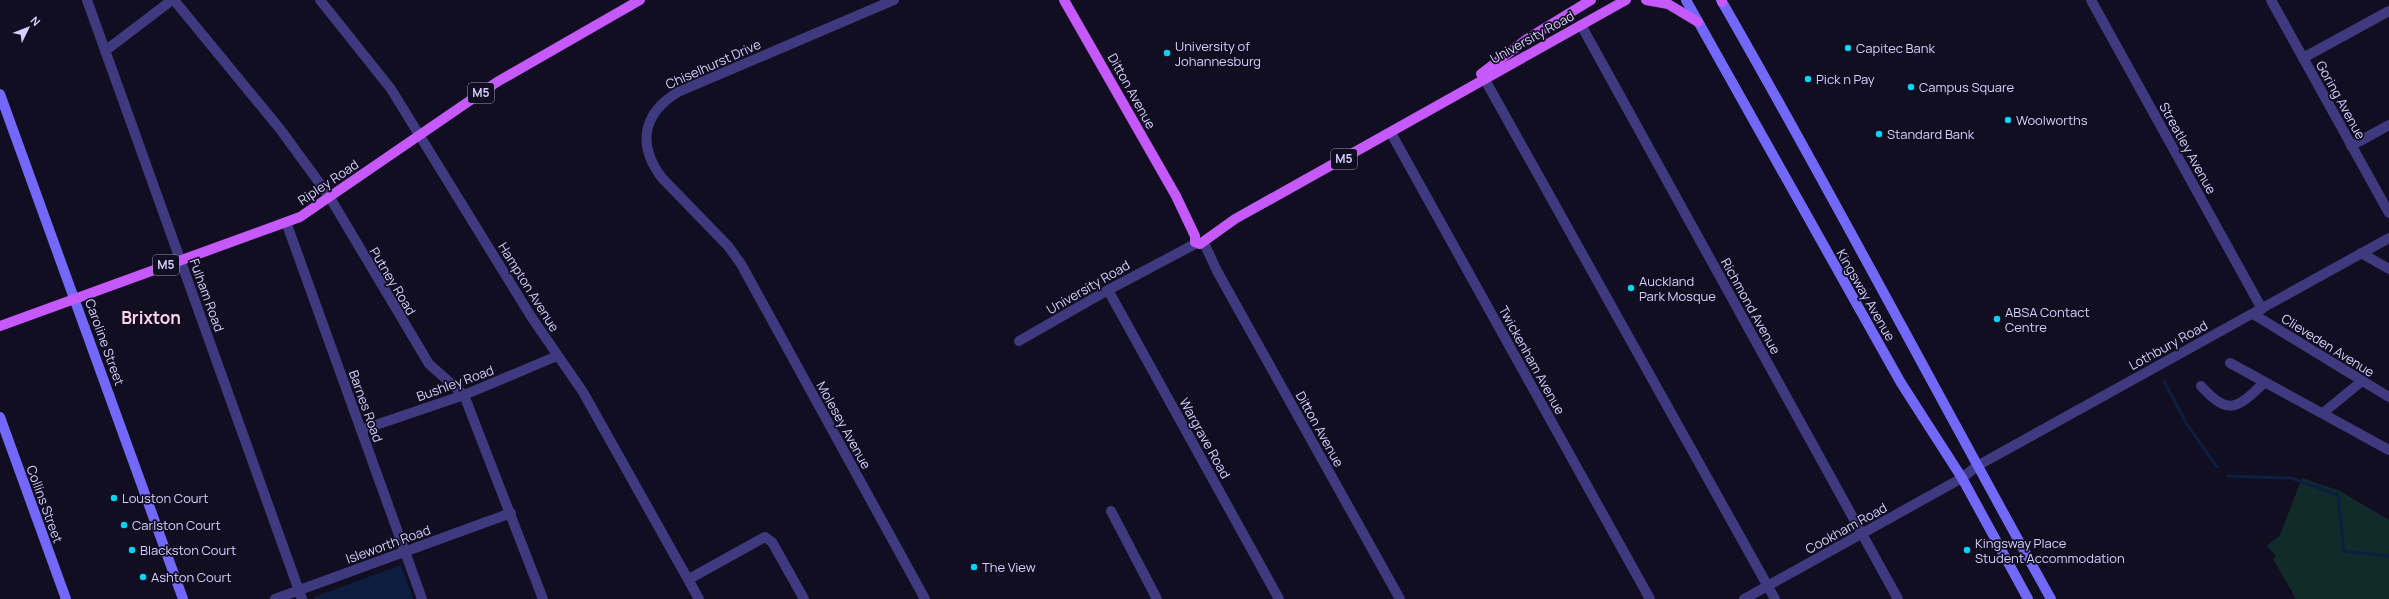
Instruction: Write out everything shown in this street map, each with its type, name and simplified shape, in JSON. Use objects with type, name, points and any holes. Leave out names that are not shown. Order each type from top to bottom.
[{"type":"main road","name":"Ripley Road","points":[[0,326],[75,297],[300,217],[512,72],[640,0]]},
{"type":"main road","name":"Ditton Avenue","points":[[1064,0],[1200,239]]},
{"type":"main road","name":"University Road","points":[[1451,97],[1527,39],[1591,0]]},
{"type":"main road","name":"University Road","points":[[1200,239],[1391,133],[1484,78],[1626,0]]},
{"type":"main road","points":[[1646,0],[1668,4],[1698,22]]},
{"type":"main road","name":"Kingsway Avenue","points":[[1686,0],[1901,383],[1962,478],[2028,599]]},
{"type":"main road","name":"Kingsway Avenue","points":[[1721,1],[1917,351],[1977,466],[2051,599]]},
{"type":"main road","name":"Caroline Street","points":[[0,94],[184,599]]},
{"type":"main road","name":"Collins Street","points":[[0,417],[66,599]]},
{"type":"street","name":"Fulham Road","points":[[87,0],[300,595]]},
{"type":"street","points":[[105,51],[173,0]]},
{"type":"street","name":"Putney Road","points":[[173,0],[280,129],[329,196],[421,352],[441,376],[464,395],[511,513],[543,599]]},
{"type":"street","name":"Hampton Avenue","points":[[320,0],[391,89],[557,356],[575,379],[602,424],[699,599]]},
{"type":"street","name":"Chiselhurst Drive","points":[[741,264],[728,246],[653,166],[646,142],[648,124],[652,116],[666,99],[693,84],[894,0]]},
{"type":"street","name":"Streatley Avenue","points":[[2091,0],[2258,312]]},
{"type":"street","name":"Goring Avenue","points":[[2271,0],[2389,213]]},
{"type":"street","points":[[2303,58],[2389,11]]},
{"type":"street","name":"Richmond Avenue","points":[[1581,25],[1898,599]]},
{"type":"street","points":[[1484,78],[1776,599]]},
{"type":"street","points":[[2352,146],[2389,125]]},
{"type":"street","name":"Twickenham Avenue","points":[[1391,133],[1650,599]]},
{"type":"street","name":"Barnes Road","points":[[286,222],[422,599]]},
{"type":"street","name":"Lothbury Road","points":[[1962,478],[1977,466],[2258,312],[2389,238]]},
{"type":"street","name":"University Road","points":[[1020,341],[1200,239]]},
{"type":"street","name":"Ditton Avenue","points":[[1200,239],[1400,599]]},
{"type":"street","points":[[2362,253],[2389,269]]},
{"type":"street","name":"Molesey Avenue","points":[[741,264],[924,599]]},
{"type":"street","name":"Wargrave Road","points":[[1108,290],[1279,599]]},
{"type":"street","name":"Clieveden Avenue","points":[[2258,312],[2362,381],[2389,397]]},
{"type":"street","name":"Bushley Road","points":[[361,430],[464,395],[557,356]]},
{"type":"street","points":[[2230,363],[2389,450]]},
{"type":"street","points":[[2323,413],[2362,381]]},
{"type":"street","points":[[2201,386],[2214,401],[2234,406],[2244,401],[2265,382]]},
{"type":"street","name":"Cookham Road","points":[[1744,599],[1962,478]]},
{"type":"street","points":[[1111,511],[1156,599]]},
{"type":"street","name":"Isleworth Road","points":[[275,599],[300,595],[405,551],[511,513]]},
{"type":"street","points":[[689,579],[765,537],[772,542],[804,599]]},
{"type":"green space","points":[[2302,478],[2340,491],[2389,520],[2389,599],[2296,599],[2273,559],[2276,556],[2267,546],[2280,535]]},
{"type":"water","points":[[401,565],[413,599],[315,599],[314,597]]},
{"type":"waterway","points":[[2164,381],[2186,423],[2217,467]]},
{"type":"waterway","points":[[2228,476],[2291,478],[2338,495],[2344,551],[2389,556]]},
{"type":"place","name":"Capitec Bank","points":[[1848,48]]},
{"type":"place","name":"University of Johannesburg","points":[[1167,53]]},
{"type":"place","name":"Pick n Pay","points":[[1808,79]]},
{"type":"place","name":"Campus Square","points":[[1911,87]]},
{"type":"place","name":"Woolworths","points":[[2008,120]]},
{"type":"place","name":"Standard Bank","points":[[1879,134]]},
{"type":"place","name":"Auckland Park Mosque","points":[[1631,288]]},
{"type":"place","name":"ABSA Contact Centre","points":[[1997,319]]},
{"type":"place","name":"Louston Court","points":[[114,498]]},
{"type":"place","name":"Carlston Court","points":[[124,525]]},
{"type":"place","name":"Blackston Court","points":[[132,550]]},
{"type":"place","name":"Kingsway Place Student Accommodation","points":[[1967,550]]},
{"type":"place","name":"The View","points":[[974,567]]},
{"type":"place","name":"Ashton Court","points":[[143,577]]},
{"type":"district","name":"Brixton","points":[[151,318]]}]
